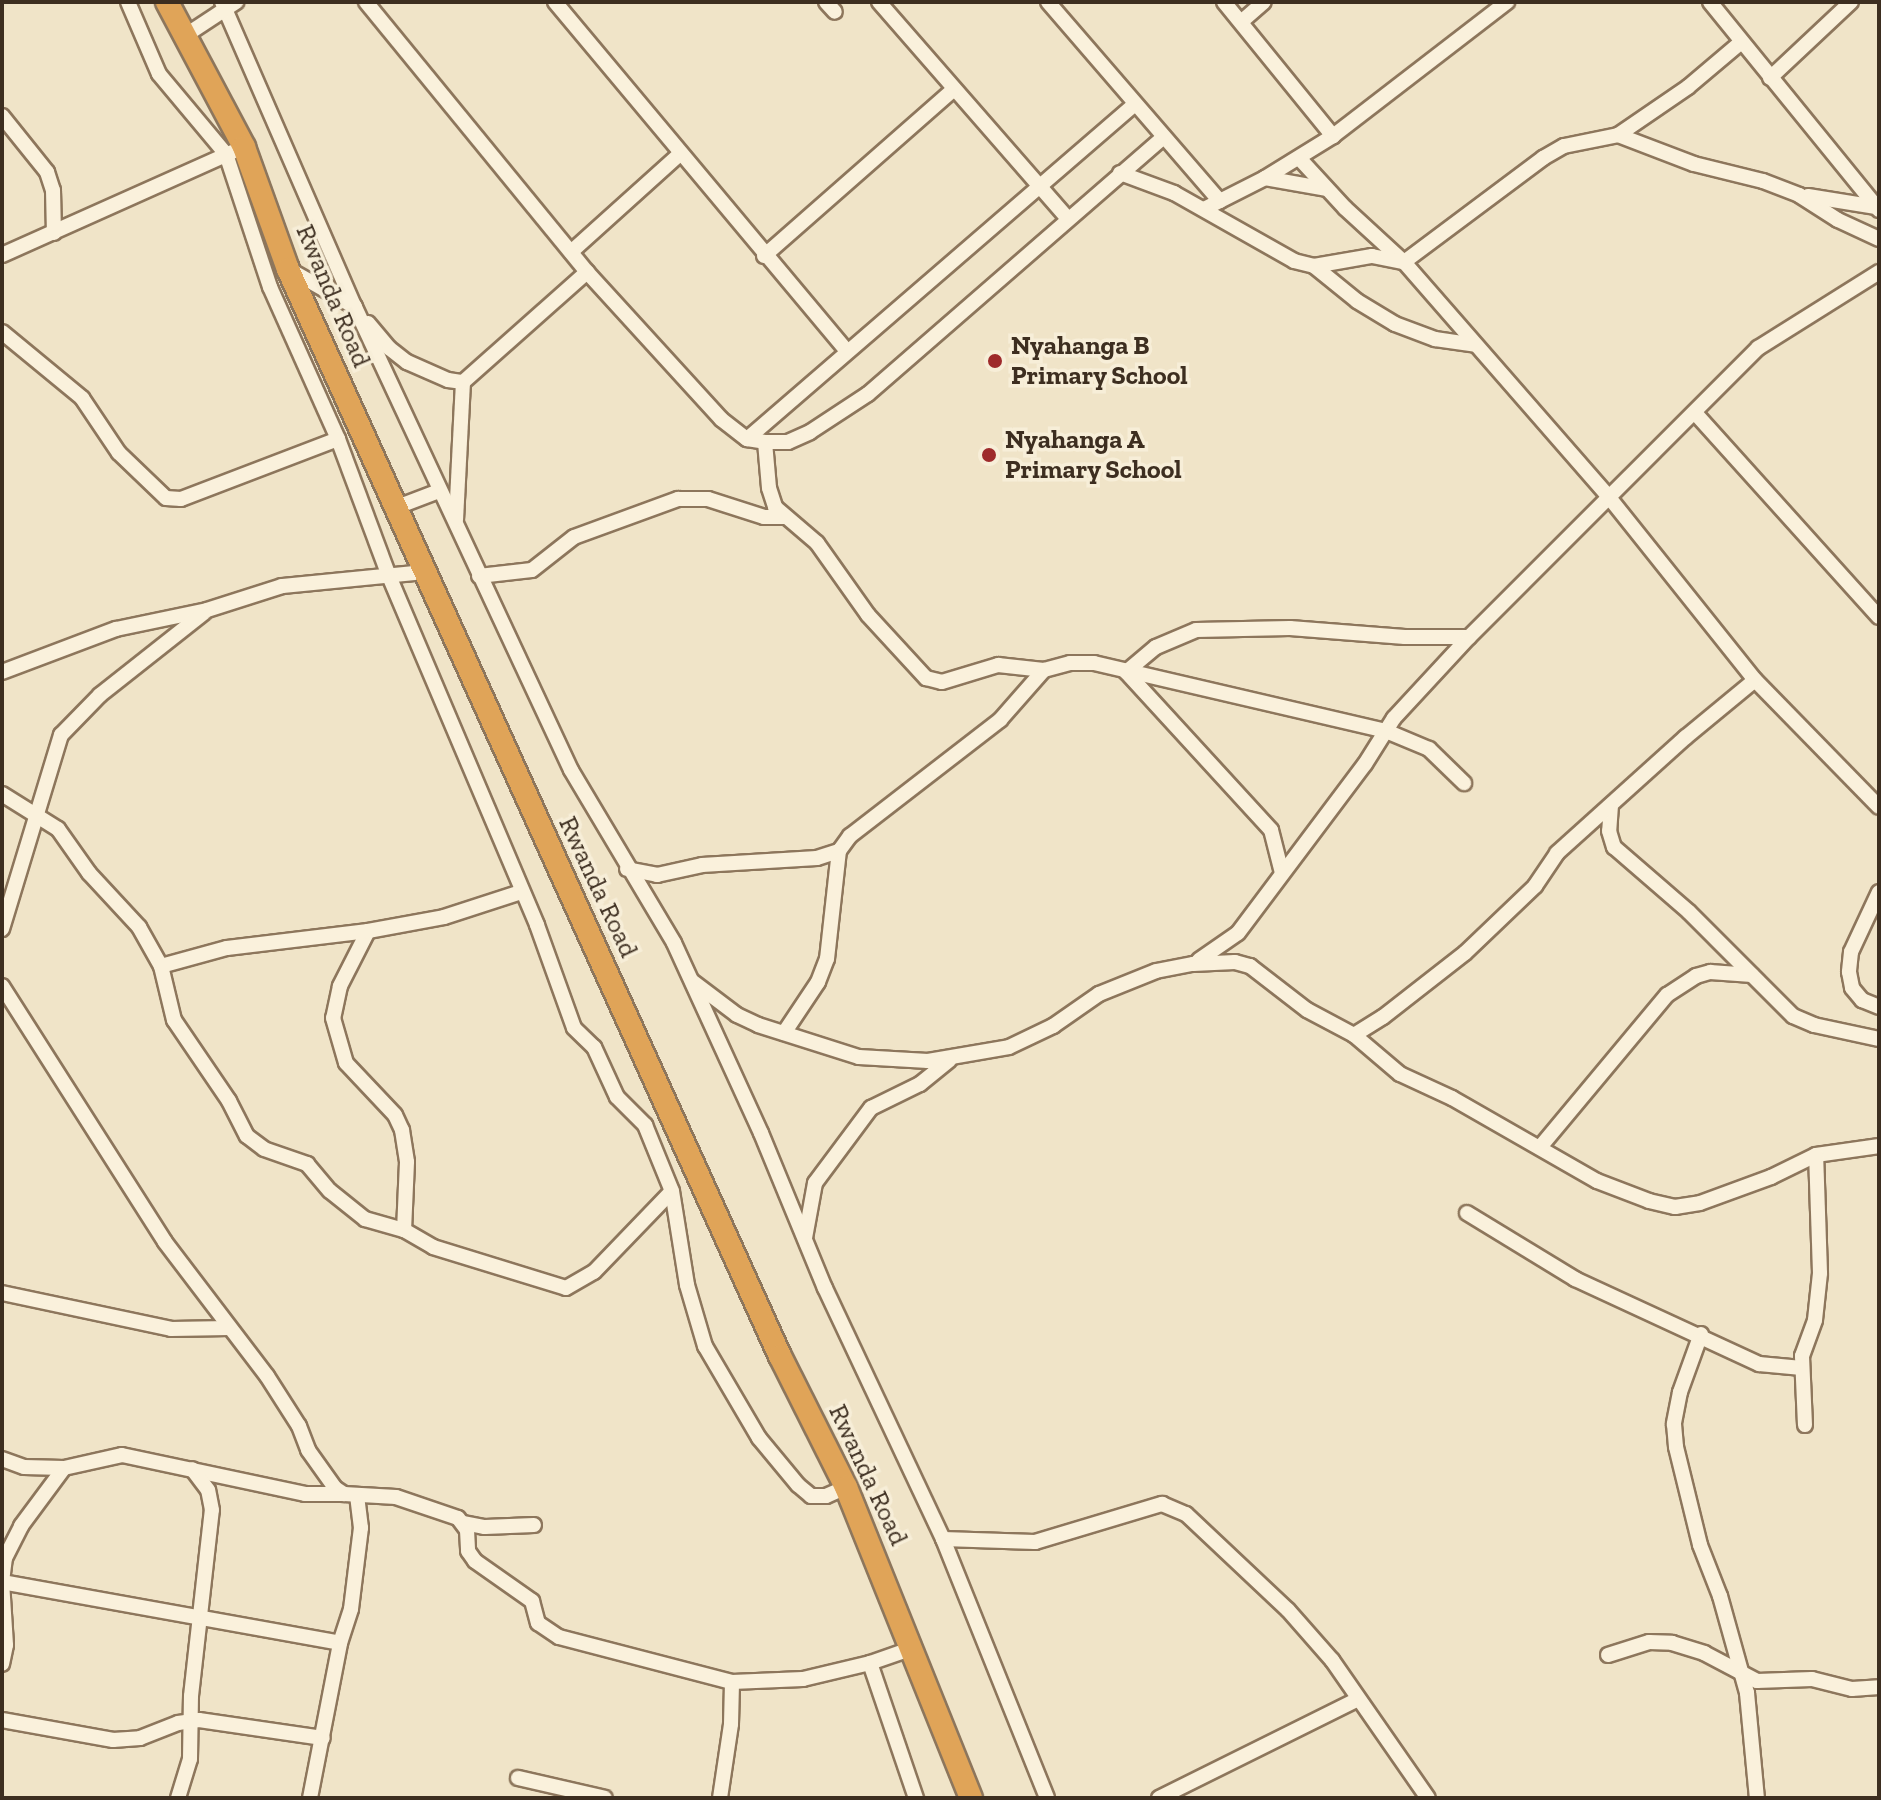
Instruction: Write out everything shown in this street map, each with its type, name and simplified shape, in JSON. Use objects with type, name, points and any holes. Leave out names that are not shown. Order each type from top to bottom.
[{"type":"highway","name":"Rwanda Road","points":[[167,2],[780,1356],[846,1487],[971,1798]]},
{"type":"street","points":[[128,2],[159,74],[235,151],[270,287],[338,439],[389,576],[541,935],[574,1028],[594,1047],[617,1097],[642,1119],[672,1191],[695,1318],[721,1377],[759,1438],[798,1485],[811,1496],[826,1496],[846,1487]]},
{"type":"street","points":[[366,2],[587,272],[721,419],[747,439],[788,442],[839,415],[1163,138]]},
{"type":"street","points":[[555,2],[764,256],[847,351]]},
{"type":"street","points":[[879,2],[1068,219]]},
{"type":"street","points":[[1048,2],[1220,201]]},
{"type":"street","points":[[1224,2],[1333,136]]},
{"type":"street","points":[[1241,22],[1264,2]]},
{"type":"street","points":[[1204,209],[1265,178],[1333,136],[1507,2]]},
{"type":"street","points":[[1710,2],[1740,43],[1878,209]]},
{"type":"street","points":[[1770,78],[1851,2]]},
{"type":"street","points":[[183,37],[228,4],[354,305],[456,528],[571,770],[627,869],[674,943],[805,1241],[943,1539],[1047,1798]]},
{"type":"street","points":[[1120,173],[1174,193],[1294,261],[1314,266],[1372,256],[1404,262],[1543,158],[1564,146],[1618,135],[1688,87],[1740,43]]},
{"type":"street","points":[[764,256],[954,89]]},
{"type":"street","points":[[747,439],[1135,104]]},
{"type":"street","points":[[2,116],[47,172],[53,190],[54,233]]},
{"type":"street","points":[[1618,135],[1694,164],[1763,181],[1799,195],[1878,209]]},
{"type":"street","points":[[2,255],[235,151]]},
{"type":"street","points":[[571,252],[680,154]]},
{"type":"street","points":[[1299,158],[1326,189],[1404,262],[1608,496],[1755,680],[1876,796]]},
{"type":"street","points":[[1265,178],[1326,189]]},
{"type":"street","points":[[1799,195],[1838,220],[1879,239]]},
{"type":"street","points":[[1314,266],[1357,301],[1395,324],[1435,339],[1476,345]]},
{"type":"street","points":[[288,269],[354,305],[389,348],[407,362],[448,380],[463,382]]},
{"type":"street","points":[[456,528],[455,483],[463,382],[587,272]]},
{"type":"street","points":[[1193,964],[1238,933],[1386,731],[1469,637],[1608,496],[1769,340],[1879,272]]},
{"type":"street","points":[[2,332],[82,398],[119,453],[166,498],[181,499],[338,439]]},
{"type":"street","points":[[1696,414],[1877,610]]},
{"type":"street","points":[[765,442],[771,498],[784,517],[817,543],[868,615],[932,682],[998,665],[1044,670],[1070,663],[1094,663],[1386,731],[1429,749],[1464,783]]},
{"type":"street","points":[[397,507],[439,491]]},
{"type":"street","points":[[479,576],[532,570],[574,537],[678,499],[708,499],[764,517],[784,517]]},
{"type":"street","points":[[2,672],[116,629],[207,610],[295,583],[425,572]]},
{"type":"street","points":[[2,929],[61,735],[71,721],[207,610]]},
{"type":"street","points":[[1126,672],[1156,647],[1196,630],[1290,628],[1433,639],[1469,637]]},
{"type":"street","points":[[627,869],[657,875],[702,865],[817,858],[839,851],[856,831],[1000,720],[1044,670]]},
{"type":"street","points":[[1126,672],[1271,830],[1282,873]]},
{"type":"street","points":[[1354,1035],[1383,1017],[1465,953],[1535,886],[1557,853],[1686,737],[1755,680]]},
{"type":"street","points":[[2,794],[37,814],[66,838],[89,873],[139,927],[161,966],[174,1020],[229,1101],[247,1136],[264,1149],[307,1164],[330,1191],[365,1219],[404,1230],[433,1247],[566,1288],[594,1272],[672,1191]]},
{"type":"street","points":[[1611,805],[1609,831],[1614,847],[1800,1020],[1879,1039]]},
{"type":"street","points":[[784,1033],[818,982],[827,959],[839,851]]},
{"type":"street","points":[[161,966],[227,948],[368,931],[444,917],[521,892]]},
{"type":"street","points":[[1879,892],[1851,952],[1849,972],[1852,988],[1862,1000],[1879,1007]]},
{"type":"street","points":[[368,931],[340,986],[333,1018],[346,1063],[395,1115],[402,1130],[407,1162],[404,1230]]},
{"type":"street","points":[[690,980],[737,1015],[784,1033],[878,1060],[950,1060],[1009,1047],[1053,1026],[1099,994],[1156,971],[1193,964],[1235,962],[1250,966],[1307,1010],[1354,1035],[1400,1074],[1541,1146],[1597,1181],[1675,1207],[1717,1198],[1816,1155],[1879,1146]]},
{"type":"street","points":[[1541,1146],[1667,995],[1696,976],[1710,972],[1752,975]]},
{"type":"street","points":[[2,986],[165,1242],[267,1376],[299,1426],[317,1465],[335,1488],[351,1495]]},
{"type":"street","points":[[805,1241],[815,1183],[871,1108],[920,1084],[950,1060]]},
{"type":"street","points":[[1805,1425],[1802,1356],[1815,1320],[1820,1273],[1816,1155]]},
{"type":"street","points":[[1467,1213],[1575,1279],[1768,1367],[1802,1368]]},
{"type":"street","points":[[2,1293],[171,1329],[229,1328]]},
{"type":"street","points":[[1701,1334],[1680,1392],[1674,1424],[1676,1447],[1700,1545],[1720,1596],[1747,1693],[1757,1798]]},
{"type":"street","points":[[2,1459],[24,1467],[64,1468],[122,1455],[305,1494],[407,1500],[429,1511],[452,1514],[464,1523],[485,1527],[534,1525]]},
{"type":"street","points":[[2,1664],[6,1645],[2,1582],[10,1545],[64,1468]]},
{"type":"street","points":[[178,1798],[190,1759],[190,1721],[212,1510],[208,1490],[192,1469]]},
{"type":"street","points":[[310,1798],[340,1643],[351,1609],[360,1538],[351,1495]]},
{"type":"street","points":[[943,1539],[1035,1542],[1162,1504],[1186,1514],[1288,1610],[1345,1674],[1358,1699],[1406,1761],[1428,1798]]},
{"type":"street","points":[[464,1523],[470,1556],[483,1569],[532,1601],[538,1623],[548,1633],[732,1682],[803,1679],[870,1663],[913,1648]]},
{"type":"street","points":[[2,1582],[340,1643]]},
{"type":"street","points":[[1608,1655],[1649,1642],[1672,1643],[1704,1653],[1742,1675],[1768,1683],[1812,1679],[1852,1689],[1879,1687]]},
{"type":"street","points":[[870,1663],[916,1798]]},
{"type":"street","points":[[720,1798],[731,1724],[732,1682]]},
{"type":"street","points":[[1159,1798],[1358,1699]]},
{"type":"street","points":[[2,1720],[113,1740],[140,1738],[190,1721],[212,1721],[323,1738]]},
{"type":"street","points":[[518,1778],[605,1798]]},
{"type":"place","name":"Nyahanga B Primary School","points":[[995,361]]},
{"type":"place","name":"Nyahanga A Primary School","points":[[989,455]]}]
